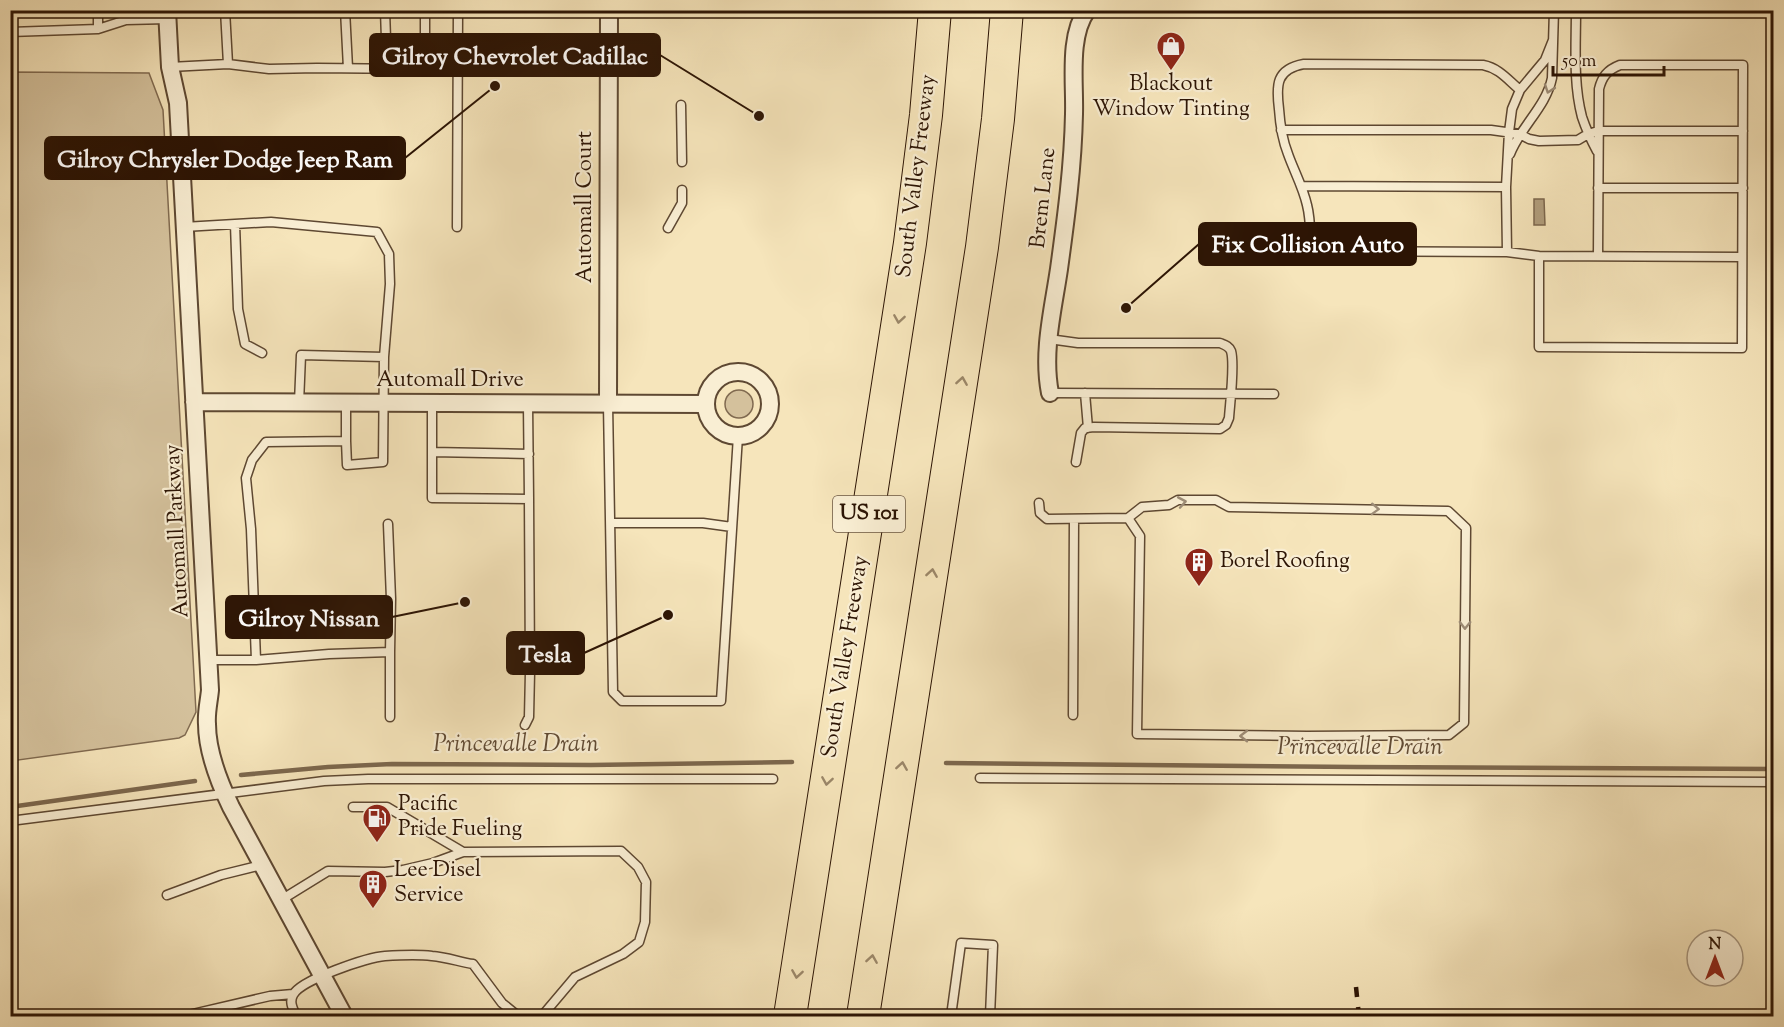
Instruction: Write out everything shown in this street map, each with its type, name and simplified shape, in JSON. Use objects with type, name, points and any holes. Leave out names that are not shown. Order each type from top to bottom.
[{"type":"highway","points":[[924,10],[926,115]]},
{"type":"highway","name":"South Valley Freeway","points":[[790,1017],[910,243],[926,115],[935,10]]},
{"type":"highway","name":"US 101","points":[[863,1017],[978,279],[998,119],[1007,10]]},
{"type":"street","name":"Automall Court","points":[[608,404],[609,10]]},
{"type":"street","name":"Brem Lane","points":[[1050,393],[1047,377],[1049,339],[1070,176],[1076,39],[1081,19],[1087,10]]},
{"type":"street","name":"Automall Parkway","points":[[168,15],[170,67],[178,103],[210,690],[206,720],[207,732],[224,793],[344,1017]]},
{"type":"street","points":[[744,373],[762,382],[769,393],[771,402],[767,419],[755,431],[738,436],[726,434],[715,426],[707,413],[706,404],[716,381],[726,374],[744,373]]},
{"type":"street","name":"Automall Drive","points":[[194,402],[706,404]]},
{"type":"lane","points":[[98,10],[98,29]]},
{"type":"lane","points":[[225,10],[228,64]]},
{"type":"lane","points":[[345,10],[348,68]]},
{"type":"lane","points":[[385,10],[387,68]]},
{"type":"lane","points":[[170,67],[228,64],[268,69],[415,69],[424,63],[425,10]]},
{"type":"lane","points":[[457,227],[458,10]]},
{"type":"lane","points":[[1507,166],[1520,134],[1546,98],[1550,88],[1554,10]]},
{"type":"lane","points":[[1576,10],[1576,82],[1582,118],[1598,154]]},
{"type":"lane","points":[[10,32],[98,29],[126,20],[168,15]]},
{"type":"lane","points":[[1507,252],[1506,187],[1512,109],[1520,90],[1545,60],[1553,40]]},
{"type":"lane","points":[[1520,90],[1499,71],[1491,66],[1483,65],[1304,64],[1286,71],[1281,76],[1277,94],[1281,130],[1308,207],[1311,251],[1507,252],[1539,256],[1742,257]]},
{"type":"lane","points":[[1539,256],[1539,347],[1742,348],[1743,65],[1620,65],[1605,74],[1599,89],[1598,256]]},
{"type":"lane","points":[[681,105],[682,162]]},
{"type":"lane","points":[[1281,130],[1491,130],[1520,134],[1539,141],[1578,140],[1598,131],[1743,131]]},
{"type":"lane","points":[[1302,186],[1506,187]]},
{"type":"lane","points":[[1598,188],[1743,188]]},
{"type":"lane","points":[[668,228],[682,203],[682,190]]},
{"type":"lane","points":[[184,227],[271,222],[377,232],[389,254],[390,284],[384,357],[383,462],[347,465],[346,403]]},
{"type":"lane","points":[[235,224],[240,321],[245,344],[262,353]]},
{"type":"lane","points":[[1049,339],[1078,343],[1220,343],[1228,346],[1231,352],[1229,418],[1226,425],[1220,429],[1085,428],[1081,433],[1076,462]]},
{"type":"lane","points":[[299,403],[301,355],[384,357]]},
{"type":"lane","points":[[1050,393],[1275,394]]},
{"type":"lane","points":[[1085,393],[1088,428]]},
{"type":"lane","points":[[432,403],[432,498],[529,499]]},
{"type":"lane","points":[[525,725],[529,717],[528,404]]},
{"type":"lane","points":[[608,404],[613,692],[622,701],[721,701],[738,436]]},
{"type":"lane","points":[[256,660],[251,529],[246,478],[252,460],[266,441],[346,441]]},
{"type":"lane","points":[[432,452],[529,454]]},
{"type":"lane","points":[[1040,503],[1040,513],[1047,519],[1128,518],[1142,507],[1169,506],[1178,500],[1216,500],[1229,507],[1448,511],[1466,528],[1464,723],[1449,735],[1137,734],[1140,536],[1128,518]]},
{"type":"lane","points":[[1073,715],[1074,519]]},
{"type":"lane","points":[[610,523],[703,523],[732,527]]},
{"type":"lane","points":[[388,524],[391,599],[390,717]]},
{"type":"lane","points":[[207,660],[256,660],[390,652]]},
{"type":"lane","points":[[980,778],[1773,782]]},
{"type":"lane","points":[[10,820],[324,781],[368,779],[773,779]]},
{"type":"lane","points":[[353,807],[387,807],[463,852]]},
{"type":"lane","points":[[281,900],[328,871],[403,870],[433,863],[463,852],[621,851],[638,867],[646,882],[645,922],[639,942],[623,954],[575,977],[542,1017]]},
{"type":"lane","points":[[168,895],[221,875],[262,865]]},
{"type":"lane","points":[[951,1017],[961,943],[993,945],[990,1017]]},
{"type":"lane","points":[[184,1017],[270,996],[293,994],[303,985],[359,961],[383,956],[432,956],[473,964],[502,1003],[518,1017]]},
{"type":"lane","points":[[293,994],[291,1005],[296,1017]]},
{"type":"shaded area","points":[[10,72],[149,73],[163,110],[196,712],[185,735],[179,738],[11,761]]},
{"type":"shaded area","points":[[1534,199],[1544,199],[1545,225],[1534,225]]},
{"type":"shaded area","points":[[739,390],[749,394],[753,404],[749,414],[739,418],[729,414],[725,404],[729,394]]},
{"type":"waterway","name":"Princevalle Drain","points":[[241,775],[392,764],[591,765],[792,762]]},
{"type":"waterway","name":"Princevalle Drain","points":[[946,763],[1774,769]]},
{"type":"waterway","name":"Princevalle Drain","points":[[10,807],[195,781]]},
{"type":"railway","points":[[1356,987],[1359,1016]]},
{"type":"place","name":"Blackout Window Tinting","points":[[1171,72]]},
{"type":"place","name":"Gilroy Chrysler Dodge Jeep Ram","points":[[495,86]]},
{"type":"place","name":"Gilroy Chevrolet Cadillac","points":[[759,116]]},
{"type":"place","name":"Fix Collision Auto","points":[[1126,308]]},
{"type":"place","name":"Borel Roofing","points":[[1199,588]]},
{"type":"place","name":"Gilroy Nissan","points":[[465,602]]},
{"type":"place","name":"Tesla","points":[[668,615]]},
{"type":"place","name":"Pacific Pride Fueling","points":[[377,844]]},
{"type":"place","name":"Lee Disel Service","points":[[373,910]]}]
